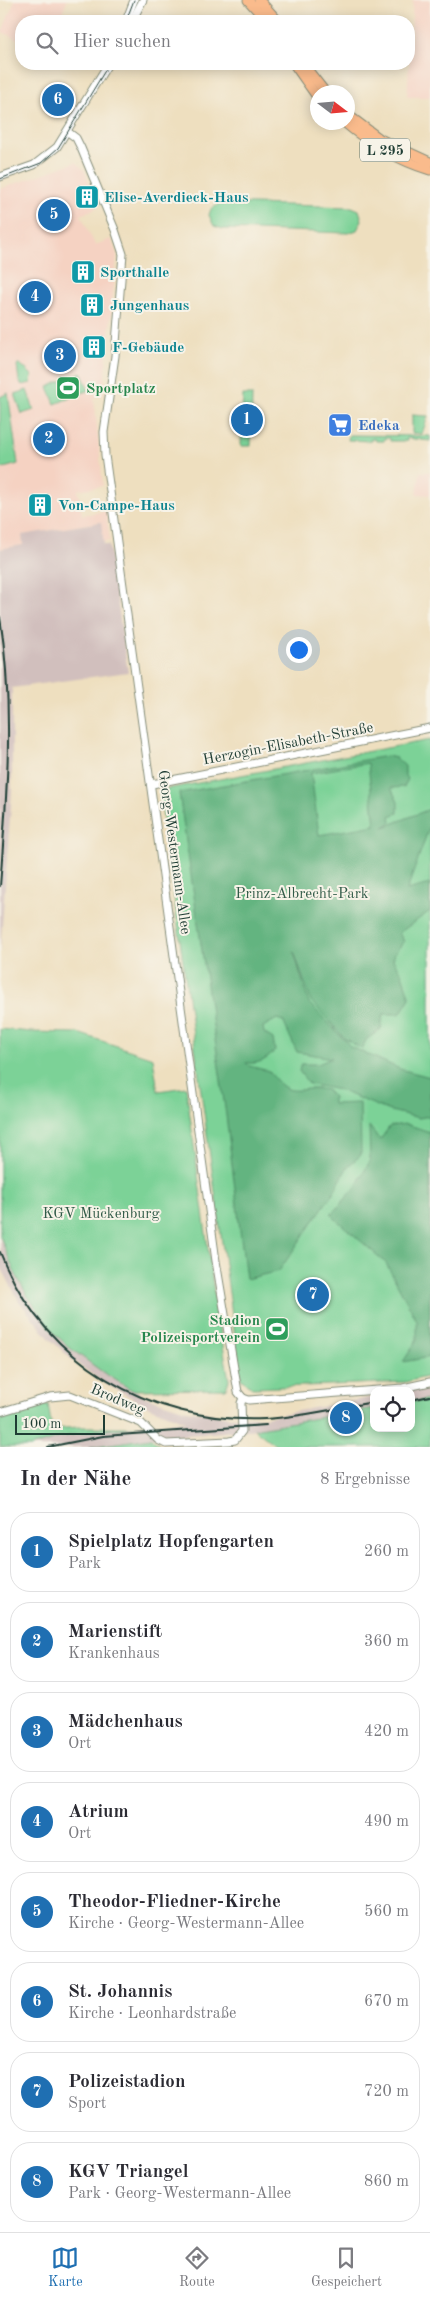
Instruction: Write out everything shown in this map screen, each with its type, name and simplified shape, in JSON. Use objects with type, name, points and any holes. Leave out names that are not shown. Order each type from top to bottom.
[{"type":"main road","points":[[248,0],[262,15]]},
{"type":"main road","points":[[260,0],[273,15]]},
{"type":"main road","points":[[298,70],[310,87]]},
{"type":"main road","points":[[308,70],[320,85]]},
{"type":"main road","name":"L 295","points":[[355,120],[380,139],[430,162]]},
{"type":"main road","name":"L 295","points":[[355,130],[381,148],[414,165],[430,170]]},
{"type":"street","points":[[128,15],[134,0]]},
{"type":"street","points":[[135,15],[143,0]]},
{"type":"street","points":[[0,177],[34,165],[57,147],[104,70]]},
{"type":"street","name":"Georg-Westermann-Allee","points":[[68,132],[76,138],[84,152],[123,254],[116,348],[104,442],[222,1301],[238,1392],[243,1398]]},
{"type":"street","name":"Herzogin-Elisabeth-Straße","points":[[152,784],[430,728]]},
{"type":"street","points":[[243,1398],[403,1388],[430,1382]]},
{"type":"street","name":"Brodweg","points":[[0,1412],[50,1397],[70,1395],[141,1423],[154,1437],[166,1444],[221,1442],[232,1441],[240,1434],[243,1398]]},
{"type":"shaded area","points":[[15,0],[67,0],[61,15],[15,15],[15,38],[2,32]]},
{"type":"shaded area","points":[[413,0],[430,0],[430,97],[407,97],[409,70],[415,70],[415,15],[412,15]]},
{"type":"shaded area","points":[[76,162],[84,170],[98,207],[81,215],[95,245],[111,239],[117,255],[103,395],[94,398],[103,486],[78,490],[82,515],[106,511],[110,541],[103,542],[100,522],[22,535],[23,545],[0,549],[0,189]]},
{"type":"shaded area","points":[[420,472],[430,472],[430,495],[417,494]]},
{"type":"shaded area","points":[[101,522],[104,545],[109,545],[128,672],[12,688],[12,791],[0,953],[0,549],[23,545],[22,535]]},
{"type":"shaded area","points":[[0,1236],[14,1271],[27,1295],[53,1332],[87,1361],[146,1397],[186,1410],[230,1417],[265,1417],[370,1398],[370,1409],[259,1429],[151,1438],[90,1447],[30,1447],[61,1437],[94,1431],[186,1421],[149,1407],[104,1383],[72,1360],[49,1338],[19,1301],[1,1267]]},
{"type":"shaded area","points":[[430,1386],[430,1399],[415,1401],[415,1389]]},
{"type":"green space","points":[[221,203],[352,207],[359,210],[362,220],[357,230],[348,233],[223,229],[214,226],[209,215],[211,209]]},
{"type":"green space","points":[[19,363],[32,375],[31,383],[22,385],[19,381],[17,365]]},
{"type":"green space","name":"Sportplatz","points":[[81,372],[89,390],[55,404],[48,387]]},
{"type":"green space","points":[[27,390],[34,410],[22,414],[15,394]]},
{"type":"green space","points":[[8,393],[18,464],[0,469],[0,397]]},
{"type":"green space","points":[[243,395],[252,395],[251,446],[241,446]]},
{"type":"green space","points":[[412,415],[428,416],[422,434],[412,433]]},
{"type":"green space","points":[[349,435],[430,436],[430,441],[407,438],[407,441],[390,441],[390,438],[384,438],[384,441],[376,441],[375,439],[371,439],[371,441],[348,440]]},
{"type":"green space","name":"Prinz-Albrecht-Park","points":[[430,740],[430,1376],[406,1382],[253,1388],[241,1379],[160,796],[166,789]]},
{"type":"green space","points":[[387,756],[396,758],[405,766],[405,776],[408,779],[404,787],[391,788],[398,802],[398,813],[390,816],[391,822],[384,827],[430,809],[430,825],[407,890],[430,884],[430,911],[399,933],[404,941],[395,953],[393,960],[401,972],[410,998],[400,1014],[383,1014],[381,1029],[366,1040],[362,1049],[345,1039],[311,1001],[294,952],[309,1003],[351,1047],[400,1069],[430,1077],[430,1116],[419,1118],[387,1110],[339,1090],[309,1084],[299,1071],[301,1064],[318,1064],[332,1058],[297,1052],[283,1021],[277,1019],[263,1027],[264,1033],[273,1039],[275,1051],[262,1061],[246,1063],[249,1066],[269,1071],[284,1087],[295,1090],[327,1090],[333,1097],[333,1104],[360,1103],[361,1155],[348,1166],[335,1190],[279,1271],[246,1279],[226,1115],[179,793]],"holes":[[[368,763],[375,825],[319,835],[311,773]]]},
{"type":"green space","name":"KGV Mückenburg","points":[[0,1029],[78,1033],[153,1058],[158,1091],[186,1087],[215,1300],[229,1380],[226,1389],[132,1390],[104,1373],[70,1348],[53,1332],[27,1295],[14,1271],[0,1236]]},
{"type":"green space","points":[[406,1124],[430,1132],[430,1357],[403,1362],[417,1340],[417,1321],[386,1263],[331,1215],[355,1188],[370,1161],[369,1126],[380,1140],[390,1126]]},
{"type":"green space","points":[[430,1399],[430,1447],[278,1447],[254,1429],[370,1409],[370,1432],[415,1432],[415,1401]]},
{"type":"green space","points":[[48,1404],[52,1429],[137,1427],[94,1431],[62,1437],[30,1447],[0,1447],[0,1418]]},
{"type":"green space","points":[[151,1438],[161,1447],[90,1447]]},
{"type":"tram line","points":[[128,15],[134,0]]},
{"type":"tram line","points":[[0,179],[41,163],[58,148],[105,70]]},
{"type":"railway","points":[[0,617],[7,684],[8,717],[7,785],[0,886]]},
{"type":"railway","points":[[0,1252],[19,1291],[44,1325],[73,1354],[106,1379],[142,1397],[181,1410],[222,1418],[279,1418],[370,1403]]},
{"type":"railway","points":[[415,1399],[430,1396]]},
{"type":"railway","points":[[48,1447],[103,1436],[266,1425]]},
{"type":"place","name":"St. Johannis","points":[[58,100]]},
{"type":"place","name":"Elise-Averdieck-Haus","points":[[87,197]]},
{"type":"place","name":"Theodor-Fliedner-Kirche","points":[[54,215]]},
{"type":"place","name":"Sporthalle","points":[[83,272]]},
{"type":"place","name":"Atrium","points":[[35,297]]},
{"type":"place","name":"Jungenhaus","points":[[92,305]]},
{"type":"place","name":"F-Gebäude","points":[[94,347]]},
{"type":"place","name":"Mädchenhaus","points":[[60,356]]},
{"type":"place","name":"Sportplatz","points":[[68,388]]},
{"type":"place","name":"Spielplatz Hopfengarten","points":[[247,420]]},
{"type":"place","name":"Edeka","points":[[340,425]]},
{"type":"place","name":"Marienstift","points":[[49,439]]},
{"type":"place","name":"Von-Campe-Haus","points":[[40,505]]},
{"type":"place","name":"Polizeistadion","points":[[313,1295]]},
{"type":"place","name":"Stadion Polizeisportverein","points":[[277,1329]]},
{"type":"place","name":"KGV Triangel","points":[[346,1418]]}]
